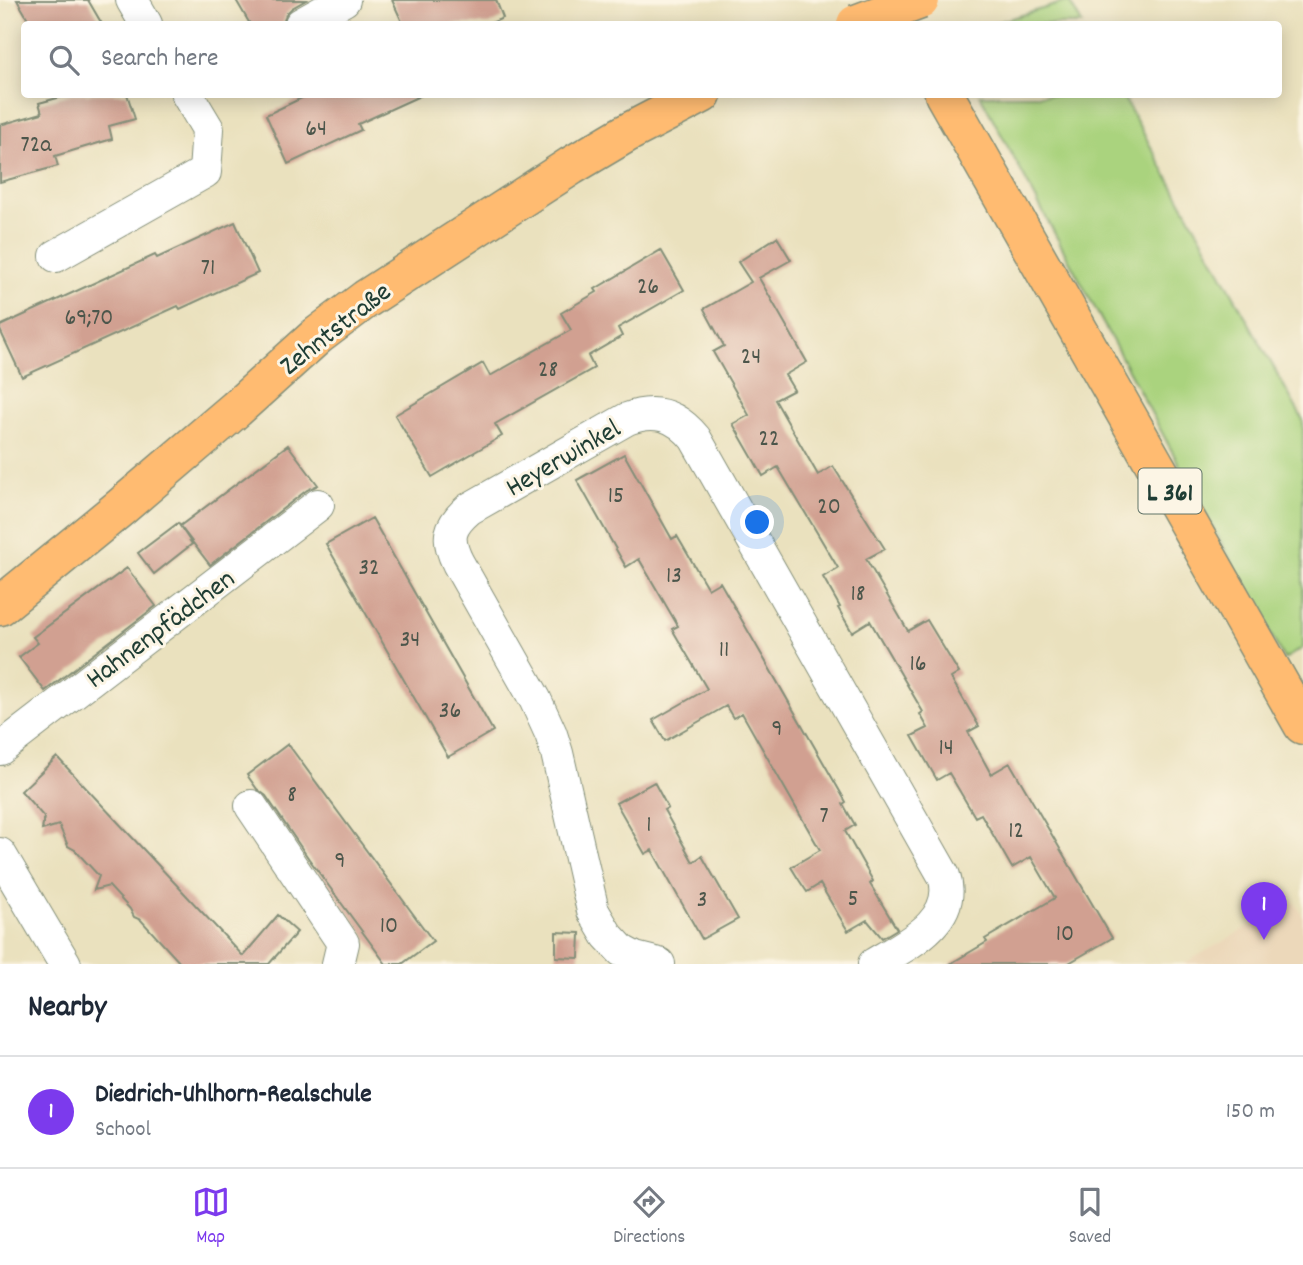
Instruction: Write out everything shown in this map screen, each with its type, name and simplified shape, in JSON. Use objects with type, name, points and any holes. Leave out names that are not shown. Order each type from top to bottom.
[{"type":"main road","points":[[888,0],[901,21]]},
{"type":"main road","points":[[864,21],[920,0]]},
{"type":"main road","name":"Zehntstraße","points":[[0,606],[194,445],[317,336],[366,299],[571,166],[694,98]]},
{"type":"main road","name":"L 361","points":[[946,98],[1303,725]]},
{"type":"street","points":[[306,21],[344,0]]},
{"type":"street","points":[[56,256],[205,172],[208,129],[189,98]]},
{"type":"street","name":"Heyerwinkel","points":[[642,962],[622,951],[611,940],[593,911],[551,734],[535,699],[458,563],[450,538],[455,523],[469,509],[626,419],[646,414],[675,420],[695,438],[944,876],[947,898],[937,918],[919,936],[874,964]]},
{"type":"street","name":"Hahnenpfädchen","points":[[0,749],[318,505]]},
{"type":"street","points":[[251,806],[343,943],[338,964]]},
{"type":"street","points":[[0,854],[65,964]]},
{"type":"shaded area","points":[[1294,901],[1303,916],[1303,964],[1183,964]]},
{"type":"green space","points":[[1069,1],[1080,21],[1002,21]]},
{"type":"green space","points":[[982,98],[1124,98],[1303,420],[1303,648],[1284,659]]},
{"type":"building","points":[[17,0],[88,0],[100,21],[29,21]]},
{"type":"building","points":[[236,0],[306,0],[292,8],[284,21],[248,21]]},
{"type":"building","points":[[392,0],[496,0],[503,18],[496,21],[402,21]]},
{"type":"building","points":[[57,98],[128,98],[135,119],[109,126],[112,139],[55,156],[58,166],[0,182],[0,125],[42,113],[39,103]]},
{"type":"building","points":[[302,98],[415,98],[358,124],[361,130],[288,164],[266,115]]},
{"type":"building","points":[[235,222],[258,273],[22,377],[0,326],[155,255],[157,258]]},
{"type":"building","points":[[777,237],[791,260],[759,278],[807,362],[785,375],[794,390],[775,400],[818,475],[833,466],[885,549],[866,559],[908,631],[927,620],[959,673],[951,678],[979,726],[968,732],[991,774],[1010,763],[1112,938],[1067,964],[950,964],[987,942],[985,939],[1055,898],[1031,857],[1012,868],[981,814],[975,817],[949,773],[937,780],[912,736],[928,728],[920,714],[923,712],[870,621],[852,632],[823,577],[838,568],[778,467],[763,476],[733,424],[749,415],[713,352],[724,346],[704,309],[751,282],[738,262]]},
{"type":"building","points":[[661,250],[684,290],[618,328],[622,336],[588,356],[594,368],[495,424],[502,436],[432,477],[395,415],[483,363],[490,376],[571,330],[561,313],[597,292],[595,289]]},
{"type":"building","points":[[288,445],[318,485],[307,490],[210,565],[180,526]]},
{"type":"building","points":[[624,454],[672,539],[677,536],[708,589],[720,582],[846,802],[843,804],[855,825],[845,831],[873,881],[870,884],[897,929],[882,938],[867,920],[848,931],[820,884],[807,892],[799,880],[791,867],[820,850],[742,713],[733,718],[726,706],[665,741],[653,720],[707,689],[672,629],[678,626],[639,559],[626,567],[577,480]]},
{"type":"building","points":[[372,518],[493,731],[448,757],[326,544]]},
{"type":"building","points":[[178,523],[192,544],[154,574],[138,553]]},
{"type":"building","points":[[127,568],[156,606],[45,691],[19,657],[38,643],[33,637]]},
{"type":"building","points":[[288,744],[433,941],[402,964],[386,964],[266,796],[247,775]]},
{"type":"building","points":[[57,757],[243,956],[278,915],[297,932],[269,964],[181,964],[141,920],[134,917],[109,886],[94,890],[99,876],[68,846],[59,825],[42,830],[44,817],[21,791]]},
{"type":"building","points":[[654,782],[668,808],[664,810],[693,862],[702,856],[738,919],[702,939],[652,850],[645,854],[616,803]]},
{"type":"building","points":[[556,932],[580,933],[579,958],[556,957]]},
{"type":"place","name":"Diedrich-Uhlhorn-Realschule","points":[[1264,940]]}]
